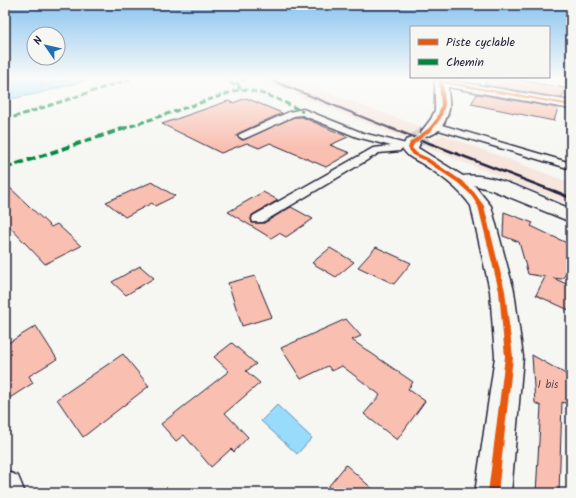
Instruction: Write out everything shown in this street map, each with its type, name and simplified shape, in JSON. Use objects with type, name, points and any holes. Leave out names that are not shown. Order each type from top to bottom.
[{"type":"street","points":[[431,129],[438,122],[443,106],[443,101]]},
{"type":"street","points":[[552,101],[571,105]]},
{"type":"street","points":[[411,146],[415,154],[426,159],[460,182],[472,193],[481,206],[502,291],[509,357],[493,493]]},
{"type":"street","points":[[460,182],[475,180],[498,186],[571,216]]},
{"type":"street","points":[[5,489],[7,493]]},
{"type":"lane","points":[[243,136],[292,114],[303,112],[360,135],[411,146]]},
{"type":"lane","points":[[431,129],[571,166]]},
{"type":"lane","points":[[258,219],[377,150],[411,146]]},
{"type":"shaded area","points":[[312,101],[351,101],[424,128],[406,139]]},
{"type":"shaded area","points":[[441,134],[571,183],[571,205],[423,146]]},
{"type":"water","points":[[277,405],[312,438],[297,454],[261,421]]},
{"type":"building","points":[[227,101],[233,103],[238,101],[254,101],[282,113],[239,133],[237,136],[242,140],[294,117],[302,117],[348,137],[330,145],[350,153],[326,167],[270,143],[259,148],[247,143],[221,153],[162,124]]},
{"type":"building","points":[[473,101],[519,101],[558,108],[554,121],[471,104]]},
{"type":"building","points":[[152,182],[175,196],[155,206],[152,203],[125,217],[106,202]]},
{"type":"building","points":[[5,183],[51,227],[57,224],[81,246],[45,264],[5,222]]},
{"type":"building","points":[[263,192],[278,200],[252,215],[252,223],[264,223],[291,207],[313,219],[286,237],[279,233],[271,238],[228,212]]},
{"type":"building","points":[[504,212],[533,223],[531,226],[571,245],[571,267],[562,279],[553,278],[571,286],[571,311],[536,295],[545,277],[528,274],[519,242],[503,236]]},
{"type":"building","points":[[376,247],[411,263],[394,284],[358,267]]},
{"type":"building","points":[[330,248],[354,262],[336,277],[312,263]]},
{"type":"building","points":[[140,266],[154,278],[126,295],[112,282]]},
{"type":"building","points":[[255,276],[272,317],[242,326],[228,283]]},
{"type":"building","points":[[346,319],[361,336],[352,340],[413,382],[408,389],[425,401],[397,440],[364,414],[380,395],[342,366],[332,371],[328,366],[301,379],[281,348]]},
{"type":"building","points":[[36,326],[57,359],[29,376],[33,383],[5,401],[5,345]]},
{"type":"building","points":[[232,343],[256,364],[246,371],[260,383],[225,413],[248,437],[234,452],[231,449],[211,467],[184,435],[176,441],[161,424],[229,371],[214,357]]},
{"type":"building","points":[[123,354],[149,386],[83,437],[57,399]]},
{"type":"building","points":[[532,355],[571,377],[571,405],[562,402],[559,493],[536,493],[541,406],[535,403]]},
{"type":"building","points":[[346,465],[377,493],[323,493]]},
{"type":"tunnel","points":[[412,143],[428,132]]},
{"type":"railway","points":[[323,101],[392,129]]},
{"type":"railway","points":[[390,128],[556,192]]},
{"type":"railway","points":[[554,191],[571,198]]},
{"type":"marked path","points":[[5,120],[62,101]]},
{"type":"marked path","points":[[5,168],[204,101]]},
{"type":"marked path","points":[[282,101],[303,112]]},
{"type":"cycle path","points":[[443,101],[442,112],[435,124],[425,134],[412,143],[410,148],[415,154],[426,159],[460,182],[472,193],[481,206],[502,291],[509,357],[493,493]]},
{"type":"cycle path","points":[[550,101],[571,105]]}]
